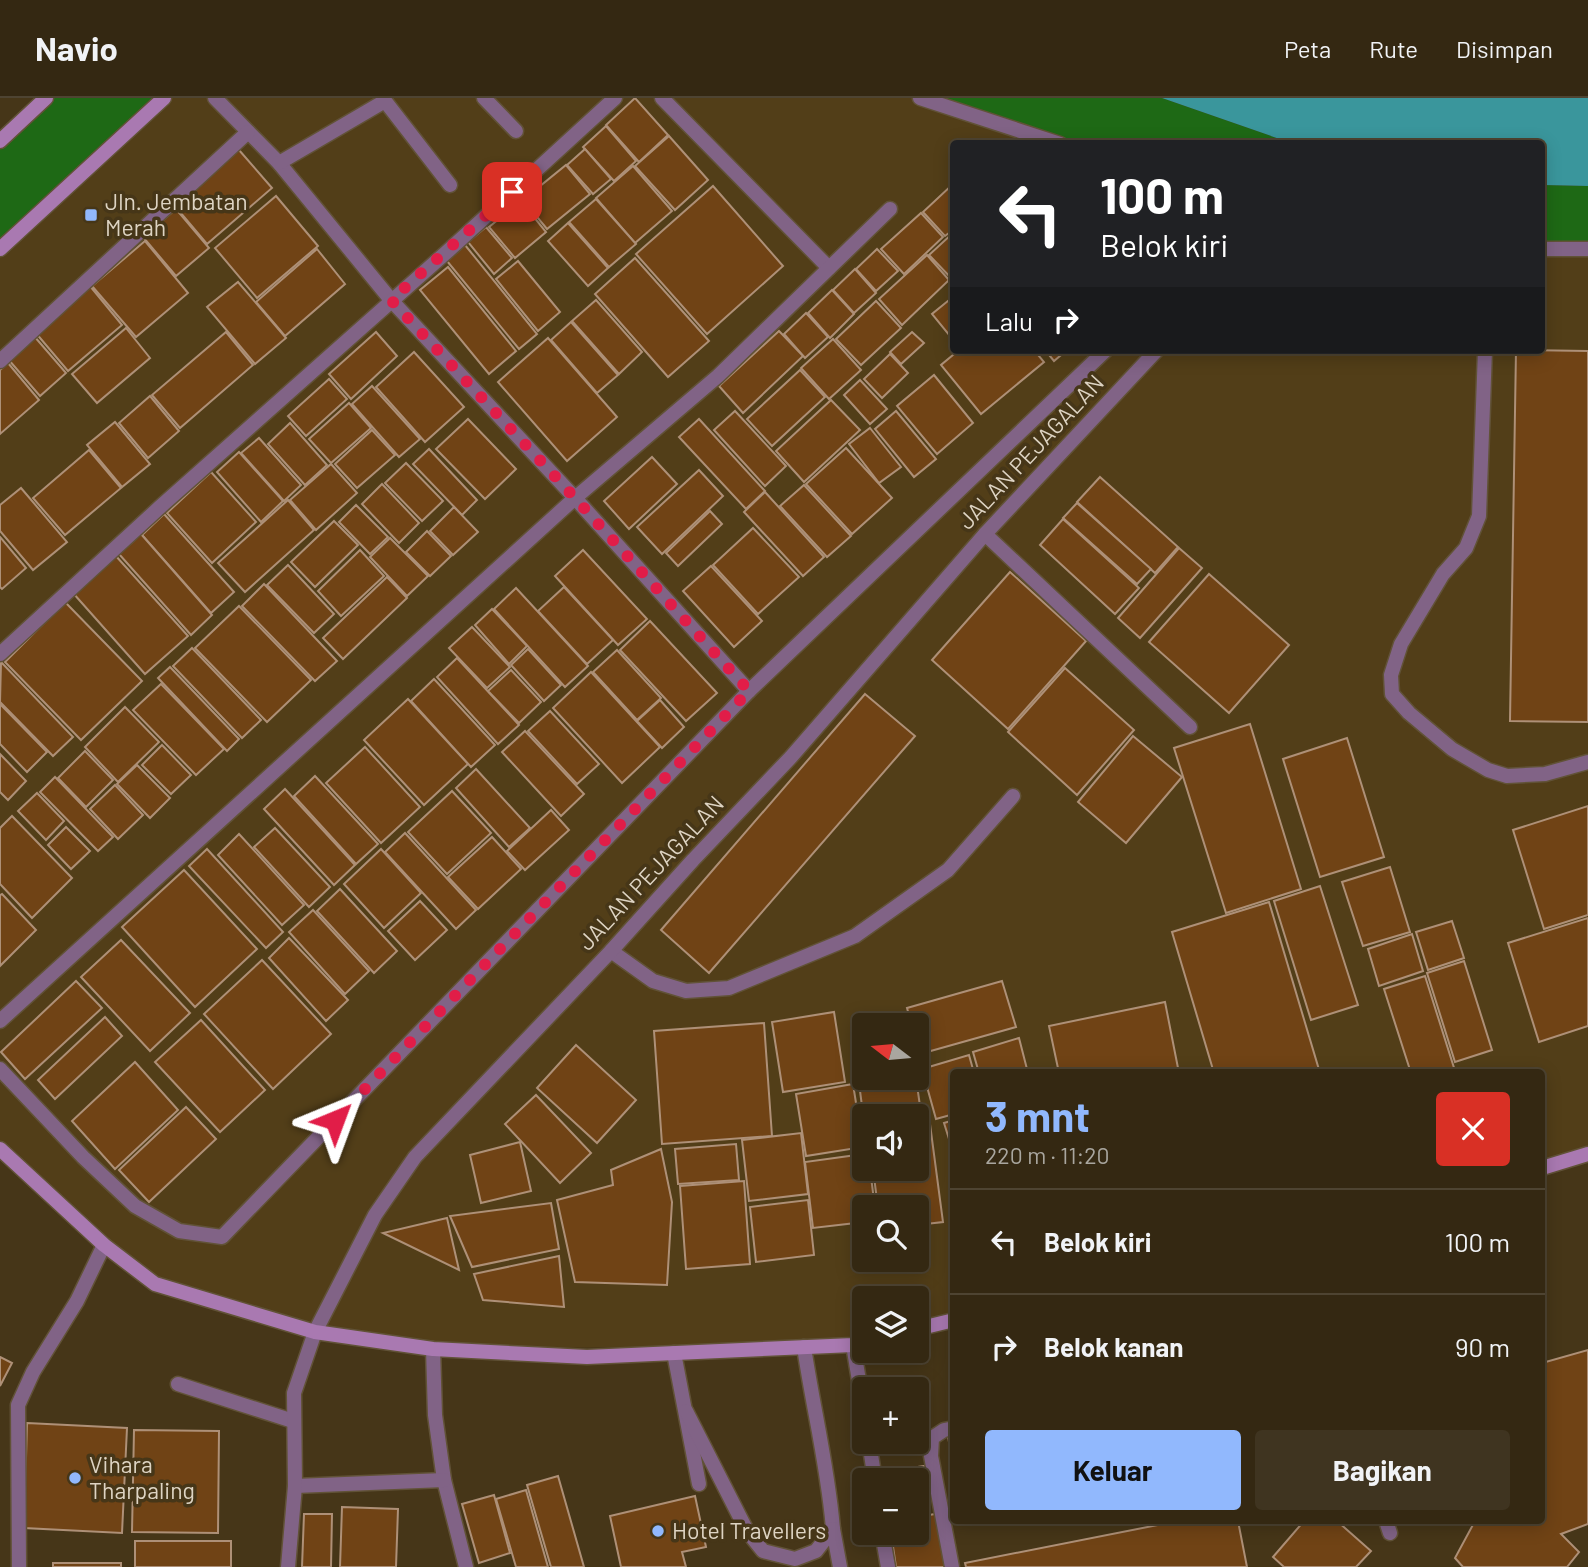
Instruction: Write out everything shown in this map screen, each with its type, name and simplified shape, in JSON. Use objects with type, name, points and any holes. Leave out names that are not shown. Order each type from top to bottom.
[{"type":"street","points":[[0,141],[46,98]]},
{"type":"street","points":[[0,249],[164,98]]},
{"type":"street","points":[[215,98],[279,163],[391,300],[749,691]]},
{"type":"street","points":[[484,98],[516,131]]},
{"type":"street","points":[[0,654],[615,98]]},
{"type":"street","points":[[662,98],[829,268]]},
{"type":"street","points":[[920,98],[1048,140]]},
{"type":"street","points":[[279,163],[388,100],[450,185]]},
{"type":"street","points":[[0,361],[248,132]]},
{"type":"street","points":[[0,1021],[575,498],[719,376],[890,209]]},
{"type":"street","points":[[1545,248],[1588,250]]},
{"type":"street","points":[[0,1069],[83,1157],[135,1206],[179,1231],[222,1237],[749,691],[1102,354]]},
{"type":"street","name":"JALAN PEJAGALAN","points":[[288,1567],[295,1486],[295,1393],[315,1332],[375,1215],[415,1157],[791,757],[985,534],[1153,354]]},
{"type":"street","points":[[1485,354],[1479,516],[1466,548],[1443,574],[1401,644],[1391,675],[1392,694],[1409,713],[1452,749],[1488,770],[1507,776],[1545,774],[1588,762]]},
{"type":"street","points":[[985,534],[1190,727]]},
{"type":"street","points":[[611,951],[653,981],[686,991],[729,988],[855,936],[948,870],[1013,796]]},
{"type":"street","points":[[0,1149],[104,1245],[155,1284],[315,1332],[433,1349],[587,1357],[852,1344]]},
{"type":"street","points":[[1545,1167],[1588,1154]]},
{"type":"street","points":[[19,1567],[18,1405],[33,1372],[77,1301],[104,1245]]},
{"type":"street","points":[[929,1326],[950,1321]]},
{"type":"street","points":[[804,1347],[841,1567]]},
{"type":"street","points":[[433,1349],[435,1415],[444,1480],[466,1567]]},
{"type":"street","points":[[674,1353],[699,1484]]},
{"type":"street","points":[[178,1384],[293,1420]]},
{"type":"street","points":[[686,1411],[747,1531],[763,1551],[795,1559],[816,1551],[833,1529]]},
{"type":"street","points":[[950,1428],[932,1438],[930,1457],[952,1567]]},
{"type":"street","points":[[295,1486],[444,1480]]},
{"type":"street","points":[[885,1545],[888,1567]]},
{"type":"shaded area","points":[[163,98],[918,98],[1051,140],[950,140],[950,354],[1545,354],[1545,249],[1588,250],[1588,1150],[1545,1164],[1545,1069],[950,1069],[950,1321],[929,1326],[929,1286],[852,1286],[852,1345],[443,1349],[315,1332],[155,1284],[0,1147],[0,247]]},
{"type":"green space","points":[[44,98],[164,98],[0,249],[0,140]]},
{"type":"green space","points":[[920,98],[1162,98],[1282,140],[1051,140]]},
{"type":"green space","points":[[1545,185],[1588,186],[1588,249],[1545,249]]},
{"type":"water","points":[[1162,98],[1588,98],[1588,186],[1545,185],[1545,140],[1282,140]]},
{"type":"building","points":[[635,98],[668,135],[639,162],[606,125]]},
{"type":"building","points":[[606,126],[636,161],[614,181],[583,147]]},
{"type":"building","points":[[669,136],[708,180],[675,210],[635,166]]},
{"type":"building","points":[[585,149],[611,179],[593,194],[567,165]]},
{"type":"building","points":[[239,150],[272,188],[207,244],[174,205]]},
{"type":"building","points":[[566,165],[590,194],[547,229],[523,200]]},
{"type":"building","points":[[633,166],[672,211],[635,243],[596,198]]},
{"type":"building","points":[[713,186],[783,266],[707,334],[636,254]]},
{"type":"building","points":[[950,187],[950,232],[945,236],[923,212]]},
{"type":"building","points":[[276,196],[318,246],[257,298],[215,248]]},
{"type":"building","points":[[596,199],[636,244],[609,267],[569,222]]},
{"type":"building","points":[[521,201],[546,232],[515,258],[489,227]]},
{"type":"building","points":[[176,209],[209,248],[176,276],[143,237]]},
{"type":"building","points":[[921,213],[943,237],[904,274],[881,249]]},
{"type":"building","points":[[568,223],[608,268],[588,286],[548,241]]},
{"type":"building","points":[[486,227],[512,258],[494,274],[468,242]]},
{"type":"building","points":[[950,236],[950,277],[929,255]]},
{"type":"building","points":[[145,241],[188,293],[136,337],[92,286]]},
{"type":"building","points":[[465,245],[537,334],[519,349],[447,261]]},
{"type":"building","points":[[317,249],[345,284],[285,336],[256,302]]},
{"type":"building","points":[[877,249],[898,271],[876,291],[856,269]]},
{"type":"building","points":[[927,255],[949,280],[902,325],[879,299]]},
{"type":"building","points":[[635,258],[709,341],[668,377],[595,294]]},
{"type":"building","points":[[518,261],[560,312],[538,331],[496,279]]},
{"type":"building","points":[[448,267],[516,351],[489,374],[420,290]]},
{"type":"building","points":[[855,269],[876,293],[854,313],[833,290]]},
{"type":"building","points":[[238,282],[286,338],[255,364],[207,307]]},
{"type":"building","points":[[90,286],[122,325],[68,371],[35,332]]},
{"type":"building","points":[[832,290],[854,314],[830,338],[808,313]]},
{"type":"building","points":[[950,299],[950,336],[932,314]]},
{"type":"building","points":[[596,300],[642,352],[619,374],[572,321]]},
{"type":"building","points":[[876,301],[901,328],[861,365],[836,339]]},
{"type":"building","points":[[806,313],[828,337],[805,358],[784,334]]},
{"type":"building","points":[[571,322],[618,375],[597,393],[551,340]]},
{"type":"building","points":[[126,328],[150,358],[97,403],[72,374]]},
{"type":"building","points":[[779,331],[803,356],[743,413],[719,386]]},
{"type":"building","points":[[226,332],[253,365],[180,428],[152,395]]},
{"type":"building","points":[[376,332],[397,356],[351,399],[329,374]]},
{"type":"building","points":[[912,332],[924,343],[901,364],[890,352]]},
{"type":"building","points":[[34,336],[66,373],[40,396],[8,359]]},
{"type":"building","points":[[548,338],[617,417],[567,461],[498,382]]},
{"type":"building","points":[[833,339],[861,370],[829,399],[801,368]]},
{"type":"building","points":[[1545,350],[1588,351],[1588,722],[1510,721],[1516,354],[1545,354]]},
{"type":"building","points":[[414,352],[464,407],[425,442],[376,387]]},
{"type":"building","points":[[890,354],[908,373],[882,398],[864,379]]},
{"type":"building","points":[[954,354],[1037,354],[1044,362],[981,414],[941,365]]},
{"type":"building","points":[[1048,354],[1062,354],[1054,361]]},
{"type":"building","points":[[8,363],[39,400],[0,434],[0,370]]},
{"type":"building","points":[[800,370],[825,397],[772,446],[747,419]]},
{"type":"building","points":[[934,375],[973,423],[937,454],[897,406]]},
{"type":"building","points":[[329,379],[347,399],[306,436],[288,416]]},
{"type":"building","points":[[860,380],[887,409],[870,424],[844,395]]},
{"type":"building","points":[[372,386],[420,439],[399,457],[352,404]]},
{"type":"building","points":[[150,396],[179,431],[148,458],[119,423]]},
{"type":"building","points":[[831,400],[860,430],[804,482],[776,451]]},
{"type":"building","points":[[349,403],[371,428],[331,463],[309,439]]},
{"type":"building","points":[[735,411],[786,466],[765,486],[714,430]]},
{"type":"building","points":[[896,411],[936,459],[914,477],[875,429]]},
{"type":"building","points":[[468,419],[516,469],[485,499],[436,449]]},
{"type":"building","points":[[699,419],[765,491],[746,509],[679,437]]},
{"type":"building","points":[[115,422],[150,464],[122,487],[87,445]]},
{"type":"building","points":[[290,423],[327,465],[305,485],[268,444]]},
{"type":"building","points":[[870,428],[901,467],[879,483],[849,444]]},
{"type":"building","points":[[372,430],[395,455],[357,488],[335,464]]},
{"type":"building","points":[[259,438],[301,485],[284,501],[241,453]]},
{"type":"building","points":[[846,448],[892,498],[852,534],[806,484]]},
{"type":"building","points":[[429,449],[477,500],[462,515],[413,464]]},
{"type":"building","points":[[89,450],[121,488],[65,535],[33,498]]},
{"type":"building","points":[[239,452],[283,501],[261,522],[217,472]]},
{"type":"building","points":[[652,457],[677,484],[629,529],[604,501]]},
{"type":"building","points":[[406,463],[443,501],[422,521],[385,483]]},
{"type":"building","points":[[331,464],[357,493],[316,530],[290,500]]},
{"type":"building","points":[[699,470],[723,496],[662,554],[637,527]]},
{"type":"building","points":[[211,472],[256,522],[212,563],[167,513]]},
{"type":"building","points":[[1100,477],[1178,547],[1155,573],[1077,502]]},
{"type":"building","points":[[382,484],[419,523],[399,543],[362,504]]},
{"type":"building","points":[[804,485],[851,536],[827,557],[780,506]]},
{"type":"building","points":[[21,488],[67,542],[33,570],[0,531],[0,505]]},
{"type":"building","points":[[765,492],[824,557],[803,576],[744,512]]},
{"type":"building","points":[[288,500],[314,530],[245,592],[218,563]]},
{"type":"building","points":[[1077,503],[1151,569],[1137,584],[1063,518]]},
{"type":"building","points":[[356,505],[388,537],[370,554],[339,522]]},
{"type":"building","points":[[454,507],[478,532],[453,555],[430,531]]},
{"type":"building","points":[[710,511],[722,524],[678,566],[666,553]]},
{"type":"building","points":[[164,514],[234,592],[211,613],[142,535]]},
{"type":"building","points":[[1063,519],[1139,588],[1115,614],[1040,545]]},
{"type":"building","points":[[334,521],[358,545],[315,587],[291,562]]},
{"type":"building","points":[[753,528],[799,577],[758,614],[713,565]]},
{"type":"building","points":[[427,531],[451,556],[430,576],[406,552]]},
{"type":"building","points":[[141,534],[212,615],[191,635],[119,554]]},
{"type":"building","points":[[0,537],[26,568],[2,589],[0,587]]},
{"type":"building","points":[[390,538],[428,576],[407,596],[370,557]]},
{"type":"building","points":[[1179,548],[1202,568],[1140,638],[1118,618]]},
{"type":"building","points":[[360,550],[384,576],[341,616],[318,591]]},
{"type":"building","points":[[583,550],[647,619],[618,645],[555,576]]},
{"type":"building","points":[[115,555],[188,636],[145,674],[73,593]]},
{"type":"building","points":[[288,565],[334,614],[314,633],[267,585]]},
{"type":"building","points":[[711,566],[762,621],[734,647],[683,591]]},
{"type":"building","points":[[1010,572],[1086,641],[1008,729],[932,660]]},
{"type":"building","points":[[1209,574],[1289,645],[1229,713],[1149,642]]},
{"type":"building","points":[[387,577],[407,598],[343,659],[323,638]]},
{"type":"building","points":[[264,584],[337,661],[315,681],[242,606]]},
{"type":"building","points":[[564,587],[613,640],[587,664],[538,611]]},
{"type":"building","points":[[516,588],[588,666],[565,687],[494,609]]},
{"type":"building","points":[[65,602],[142,681],[81,740],[5,662]]},
{"type":"building","points":[[239,606],[311,680],[267,722],[195,648]]},
{"type":"building","points":[[492,609],[527,646],[509,664],[475,625]]},
{"type":"building","points":[[650,621],[717,693],[686,721],[620,650]]},
{"type":"building","points":[[472,627],[510,667],[487,688],[449,648]]},
{"type":"building","points":[[192,648],[261,720],[242,738],[173,666]]},
{"type":"building","points":[[528,649],[561,685],[544,701],[511,665]]},
{"type":"building","points":[[617,650],[661,698],[637,720],[593,672]]},
{"type":"building","points":[[457,658],[519,725],[498,744],[437,677]]},
{"type":"building","points":[[1,662],[73,737],[53,756],[0,702]]},
{"type":"building","points":[[170,667],[239,739],[227,751],[158,678]]},
{"type":"building","points":[[1065,668],[1134,730],[1077,795],[1008,732]]},
{"type":"building","points":[[511,670],[541,702],[519,723],[488,691]]},
{"type":"building","points":[[591,672],[660,747],[622,783],[553,708]]},
{"type":"building","points":[[434,679],[495,745],[471,767],[411,701]]},
{"type":"building","points":[[161,684],[224,749],[196,775],[133,710]]},
{"type":"building","points":[[865,694],[915,736],[709,973],[661,930]]},
{"type":"building","points":[[408,699],[468,764],[424,805],[364,740]]},
{"type":"building","points":[[660,700],[684,727],[662,748],[637,721]]},
{"type":"building","points":[[0,704],[47,752],[27,772],[0,744]]},
{"type":"building","points":[[125,707],[159,742],[118,782],[85,747]]},
{"type":"building","points":[[550,711],[599,764],[577,784],[528,731]]},
{"type":"building","points":[[1250,724],[1301,889],[1226,913],[1174,748]]},
{"type":"building","points":[[525,731],[584,794],[561,816],[502,752]]},
{"type":"building","points":[[1133,736],[1182,777],[1126,843],[1078,802]]},
{"type":"building","points":[[1347,738],[1384,857],[1320,877],[1283,759]]},
{"type":"building","points":[[162,745],[191,775],[171,794],[142,765]]},
{"type":"building","points":[[365,747],[420,807],[381,843],[326,783]]},
{"type":"building","points":[[85,751],[113,780],[86,807],[58,778]]},
{"type":"building","points":[[0,754],[26,781],[8,800],[0,792]]},
{"type":"building","points":[[137,765],[170,798],[150,818],[117,784]]},
{"type":"building","points":[[476,769],[530,828],[509,847],[456,788]]},
{"type":"building","points":[[315,776],[378,844],[356,864],[294,796]]},
{"type":"building","points":[[55,777],[113,837],[98,851],[40,792]]},
{"type":"building","points":[[115,785],[143,815],[118,839],[90,809]]},
{"type":"building","points":[[285,789],[355,865],[334,885],[264,809]]},
{"type":"building","points":[[452,791],[491,833],[447,874],[408,832]]},
{"type":"building","points":[[37,793],[64,821],[46,840],[18,811]]},
{"type":"building","points":[[1588,806],[1588,915],[1544,929],[1513,830]]},
{"type":"building","points":[[551,810],[569,830],[525,870],[507,851]]},
{"type":"building","points":[[12,816],[72,878],[32,918],[0,884],[0,828]]},
{"type":"building","points":[[66,827],[90,851],[71,869],[48,845]]},
{"type":"building","points":[[275,828],[330,887],[309,907],[254,847]]},
{"type":"building","points":[[405,833],[476,910],[456,929],[385,852]]},
{"type":"building","points":[[239,834],[304,905],[282,925],[218,855]]},
{"type":"building","points":[[492,837],[521,869],[478,909],[448,877]]},
{"type":"building","points":[[207,849],[283,932],[266,948],[189,866]]},
{"type":"building","points":[[381,849],[421,893],[384,928],[344,884]]},
{"type":"building","points":[[1390,867],[1410,932],[1363,946],[1342,882]]},
{"type":"building","points":[[184,870],[257,949],[195,1007],[122,927]]},
{"type":"building","points":[[1320,886],[1358,1005],[1311,1020],[1274,901]]},
{"type":"building","points":[[340,889],[397,951],[374,973],[317,911]]},
{"type":"building","points":[[2,894],[36,930],[0,966],[0,895]]},
{"type":"building","points":[[420,901],[447,930],[415,960],[388,931]]},
{"type":"building","points":[[1269,902],[1319,1069],[1213,1069],[1172,932]]},
{"type":"building","points":[[313,910],[369,971],[345,994],[289,932]]},
{"type":"building","points":[[1588,918],[1588,1026],[1539,1042],[1508,943]]},
{"type":"building","points":[[1452,921],[1464,958],[1428,970],[1416,932]]},
{"type":"building","points":[[1412,934],[1423,971],[1379,986],[1368,949]]},
{"type":"building","points":[[289,938],[348,1000],[326,1021],[269,958]]},
{"type":"building","points":[[121,940],[190,1013],[150,1051],[81,977]]},
{"type":"building","points":[[262,960],[331,1034],[273,1089],[204,1014]]},
{"type":"building","points":[[1464,961],[1492,1050],[1455,1062],[1427,973]]},
{"type":"building","points":[[1425,976],[1454,1069],[1410,1069],[1384,989]]},
{"type":"building","points":[[76,981],[102,1008],[25,1079],[1,1052]]},
{"type":"building","points":[[1002,981],[1016,1027],[929,1051],[929,1013],[908,1013],[907,1008]]},
{"type":"building","points":[[1165,1002],[1178,1069],[1058,1069],[1049,1026]]},
{"type":"building","points":[[834,1012],[845,1082],[783,1092],[772,1022]]},
{"type":"building","points":[[105,1017],[122,1036],[55,1099],[38,1080]]},
{"type":"building","points":[[201,1020],[265,1090],[220,1132],[155,1062]]},
{"type":"building","points":[[764,1023],[772,1136],[662,1144],[654,1031]]},
{"type":"building","points":[[1019,1038],[1027,1069],[978,1069],[973,1052]]},
{"type":"building","points":[[576,1045],[636,1100],[597,1143],[537,1088]]},
{"type":"building","points":[[969,1055],[973,1069],[950,1069],[950,1115],[936,1119],[928,1090],[929,1067]]},
{"type":"building","points":[[135,1062],[178,1110],[115,1169],[72,1121]]},
{"type":"building","points":[[852,1084],[856,1104],[852,1104],[852,1149],[806,1156],[796,1094]]},
{"type":"building","points":[[860,1090],[918,1090],[920,1104],[862,1104]]},
{"type":"building","points":[[536,1095],[591,1153],[560,1183],[505,1124]]},
{"type":"building","points":[[186,1107],[216,1139],[149,1202],[119,1170]]},
{"type":"building","points":[[929,1117],[943,1222],[929,1224],[929,1195],[876,1195],[875,1181],[929,1181]]},
{"type":"building","points":[[950,1121],[950,1142],[944,1123]]},
{"type":"building","points":[[801,1133],[808,1194],[749,1201],[742,1140]]},
{"type":"building","points":[[520,1142],[531,1191],[481,1203],[470,1155]]},
{"type":"building","points":[[736,1144],[739,1180],[678,1184],[675,1149]]},
{"type":"building","points":[[661,1149],[672,1202],[667,1285],[575,1282],[557,1200],[613,1185],[611,1170]]},
{"type":"building","points":[[852,1156],[852,1181],[872,1181],[873,1195],[852,1195],[852,1223],[813,1228],[805,1162]]},
{"type":"building","points":[[744,1181],[750,1264],[686,1269],[680,1186]]},
{"type":"building","points":[[808,1200],[814,1255],[756,1262],[750,1207]]},
{"type":"building","points":[[551,1203],[559,1249],[472,1267],[450,1216]]},
{"type":"building","points":[[447,1218],[459,1270],[383,1233]]},
{"type":"building","points":[[559,1256],[564,1307],[483,1300],[474,1274]]},
{"type":"building","points":[[1588,1350],[1588,1524],[1561,1534],[1579,1552],[1567,1567],[1463,1567],[1455,1558],[1473,1524],[1545,1524],[1545,1362]]},
{"type":"building","points":[[0,1357],[12,1363],[0,1386]]},
{"type":"building","name":"Vihara Tharpaling","points":[[27,1423],[127,1428],[122,1533],[24,1528]]},
{"type":"building","points":[[134,1430],[219,1431],[218,1533],[132,1532]]},
{"type":"building","points":[[931,1465],[936,1498],[929,1499],[929,1468],[911,1468]]},
{"type":"building","points":[[558,1476],[584,1567],[551,1567],[527,1485]]},
{"type":"building","points":[[526,1490],[548,1567],[516,1567],[496,1499]]},
{"type":"building","points":[[494,1495],[510,1553],[479,1563],[462,1504]]},
{"type":"building","name":"Hotel Travellers","points":[[695,1496],[706,1547],[682,1552],[686,1567],[621,1567],[610,1516]]},
{"type":"building","points":[[342,1507],[398,1509],[396,1567],[340,1567]]},
{"type":"building","points":[[941,1513],[948,1567],[896,1567],[893,1545],[929,1545],[929,1515]]},
{"type":"building","points":[[304,1514],[332,1514],[331,1567],[302,1567]]},
{"type":"building","points":[[1163,1524],[1239,1524],[1247,1567],[966,1567],[965,1563]]},
{"type":"building","points":[[1301,1524],[1340,1524],[1371,1551],[1356,1567],[1284,1567],[1273,1557]]},
{"type":"building","points":[[135,1541],[231,1541],[231,1567],[135,1567]]},
{"type":"building","points":[[53,1563],[121,1563],[121,1567],[53,1567]]},
{"type":"place","name":"Jln. Jembatan Merah","points":[[91,215]]},
{"type":"place","name":"Vihara Tharpaling","points":[[75,1478]]},
{"type":"place","name":"Hotel Travellers","points":[[658,1531]]},
{"type":"route","points":[[335,1120],[749,691],[391,300],[512,192]]}]
